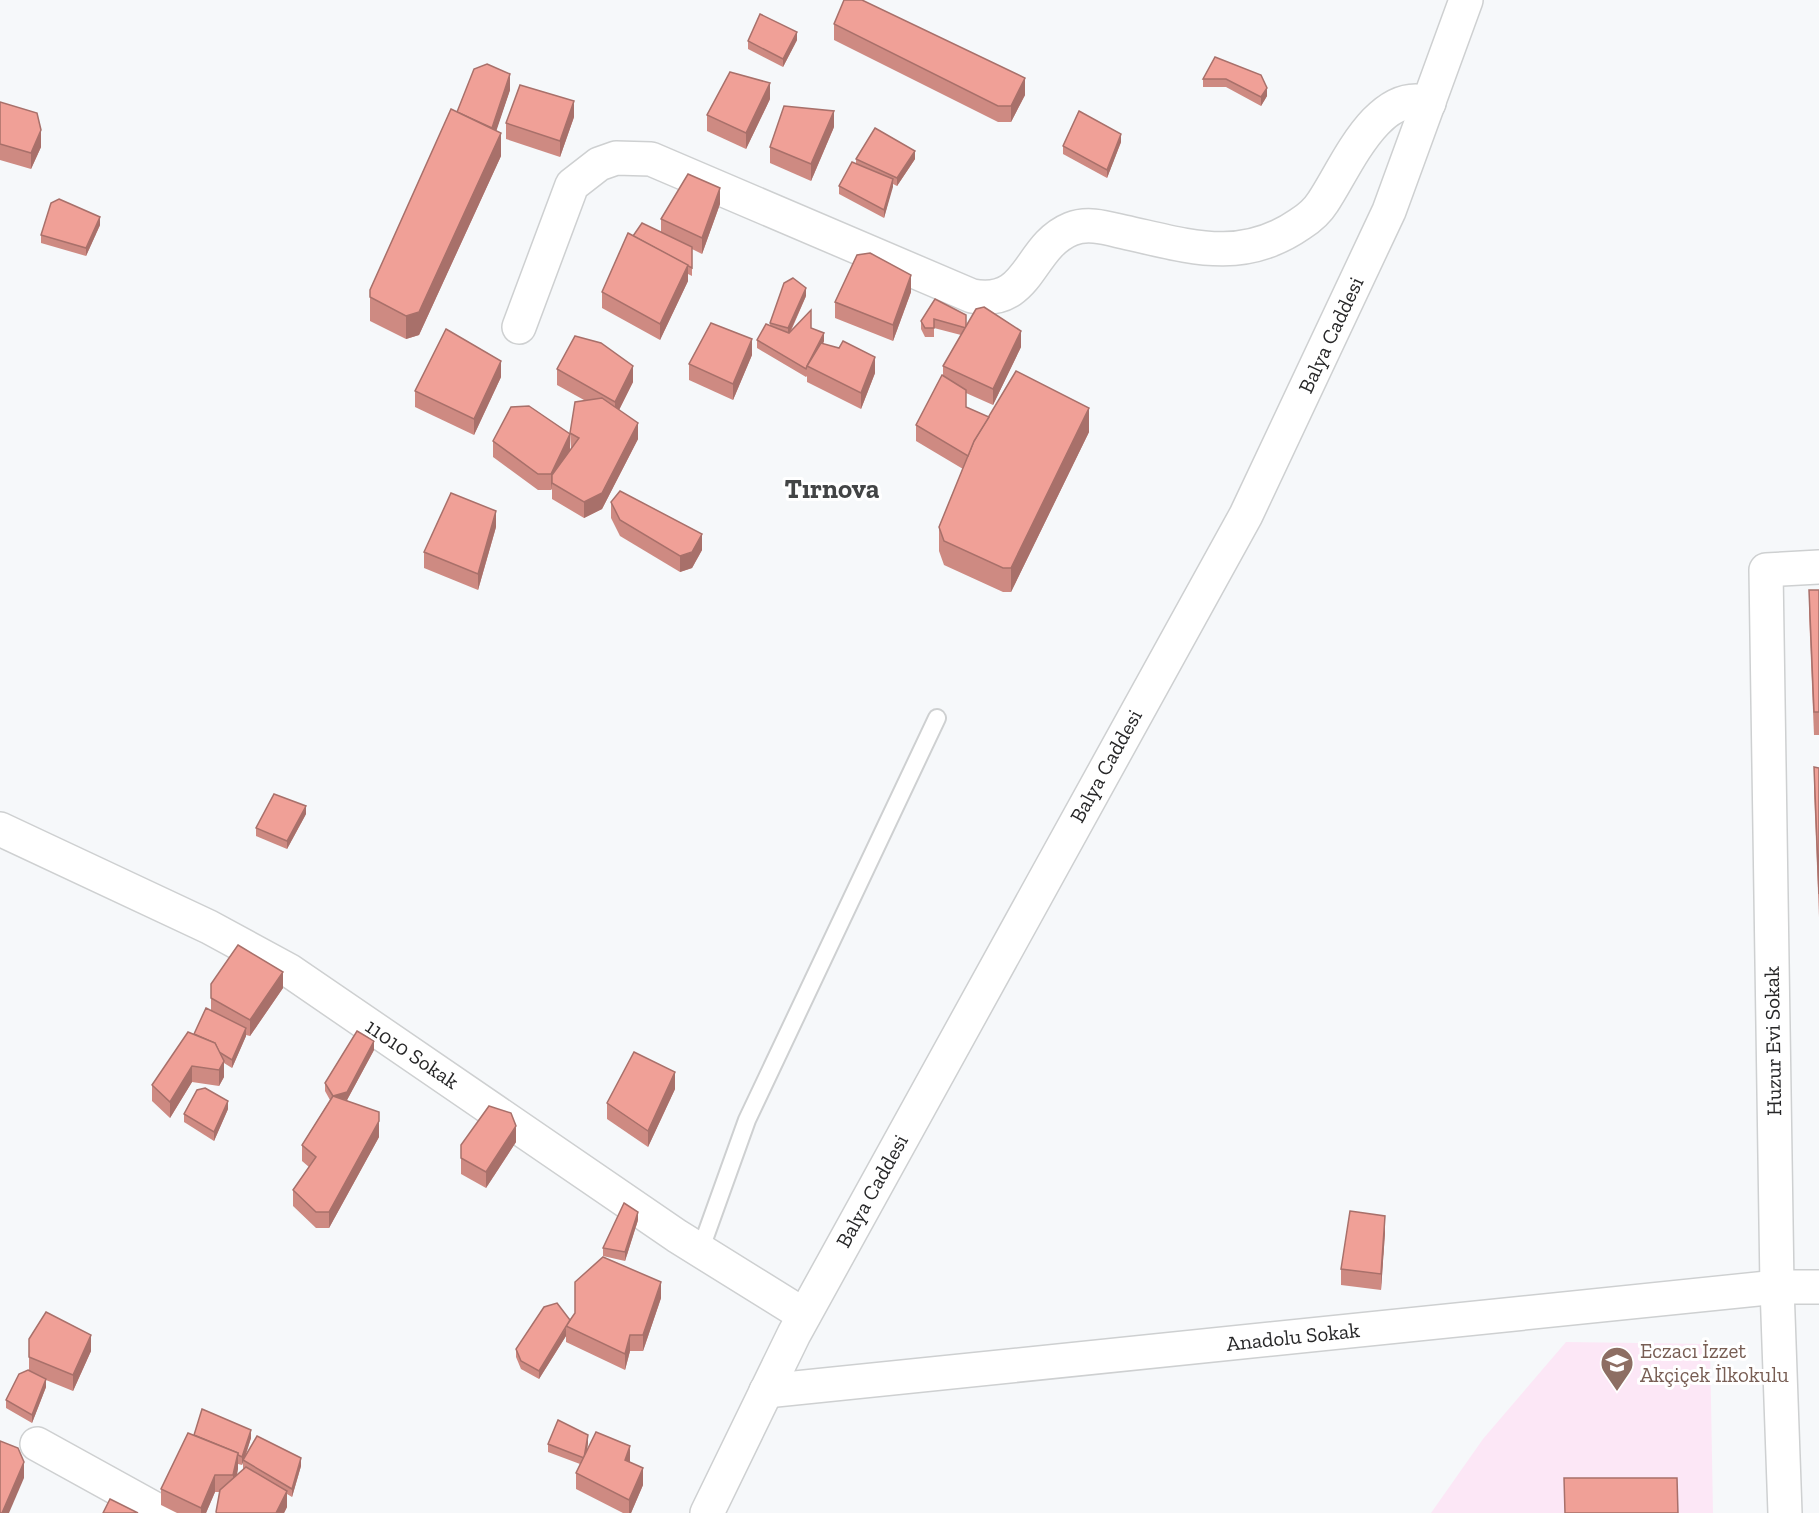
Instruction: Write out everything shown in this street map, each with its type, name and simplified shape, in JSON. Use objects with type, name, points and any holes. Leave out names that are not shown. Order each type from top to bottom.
[{"type":"street","name":"Balya Caddesi","points":[[707,1513],[804,1315],[1246,515],[1389,211],[1466,0]]},
{"type":"street","points":[[519,327],[573,185],[599,164],[616,158],[651,159],[972,296],[993,298],[1020,285],[1051,242],[1073,228],[1103,227],[1201,249],[1226,251],[1250,247],[1276,238],[1301,224],[1322,205],[1370,126],[1386,113],[1408,103],[1429,103]]},
{"type":"street","name":"Huzur Evi Sokak","points":[[1785,1513],[1777,1287],[1766,570],[1819,567]]},
{"type":"street","name":"11010 Sokak","points":[[0,829],[209,927],[290,971],[700,1251],[804,1315]]},
{"type":"street","name":"Anadolu Sokak","points":[[766,1391],[1777,1287],[1819,1287]]},
{"type":"street","points":[[37,1444],[162,1513]]},
{"type":"lane","points":[[700,1251],[747,1120],[937,718]]},
{"type":"shaded area","name":"Eczacı İzzet Akçiçek İlkokulu","points":[[1566,1342],[1710,1344],[1713,1513],[1431,1513],[1483,1439]]},
{"type":"building","points":[[844,0],[862,0],[1025,78],[1011,106],[998,106],[834,24]]},
{"type":"building","points":[[760,14],[797,32],[783,59],[748,41]]},
{"type":"building","points":[[1215,57],[1261,75],[1267,88],[1261,97],[1226,79],[1203,79]]},
{"type":"building","points":[[487,64],[510,74],[492,128],[457,112],[474,69]]},
{"type":"building","points":[[730,72],[770,83],[746,133],[707,115]]},
{"type":"building","points":[[520,85],[574,101],[560,141],[506,123]]},
{"type":"building","points":[[0,102],[37,113],[41,130],[31,153],[0,144]]},
{"type":"building","points":[[784,106],[834,111],[811,164],[770,147]]},
{"type":"building","points":[[451,109],[501,133],[419,312],[406,316],[370,297],[370,290]]},
{"type":"building","points":[[1079,111],[1121,134],[1107,170],[1063,146]]},
{"type":"building","points":[[875,128],[915,151],[897,178],[856,159]]},
{"type":"building","points":[[852,162],[893,179],[884,210],[839,186]]},
{"type":"building","points":[[688,174],[720,188],[702,238],[661,219]]},
{"type":"building","points":[[59,199],[100,217],[86,248],[41,235],[51,203]]},
{"type":"building","points":[[642,223],[692,247],[692,268],[633,236]]},
{"type":"building","points":[[628,233],[688,265],[660,324],[602,292]]},
{"type":"building","points":[[870,253],[911,275],[893,325],[835,302],[857,255]]},
{"type":"building","points":[[793,278],[806,288],[788,328],[770,323],[784,283]]},
{"type":"building","points":[[935,299],[966,315],[966,328],[934,319],[934,328],[925,328],[921,321]]},
{"type":"building","points":[[984,307],[1021,331],[993,389],[943,366],[976,309]]},
{"type":"building","points":[[811,310],[811,328],[824,333],[806,369],[757,340],[766,324],[789,333]]},
{"type":"building","points":[[711,323],[752,339],[733,384],[689,364]]},
{"type":"building","points":[[446,329],[501,361],[474,419],[415,391]]},
{"type":"building","points":[[575,336],[601,343],[633,366],[615,402],[557,369]]},
{"type":"building","points":[[843,341],[875,357],[861,393],[807,366],[821,343],[839,348]]},
{"type":"building","points":[[1016,371],[1089,408],[1011,568],[1003,568],[944,541],[939,527],[974,441]]},
{"type":"building","points":[[942,375],[966,390],[966,407],[989,417],[974,441],[968,456],[916,425]]},
{"type":"building","points":[[602,398],[638,423],[602,493],[584,502],[552,483],[552,475],[579,438],[570,433],[575,402]]},
{"type":"building","points":[[529,406],[570,434],[551,474],[538,474],[493,441],[511,407]]},
{"type":"building","points":[[620,491],[702,534],[692,552],[680,556],[620,520],[611,502]]},
{"type":"building","points":[[451,493],[496,511],[478,574],[424,552]]},
{"type":"building","points":[[1809,590],[1819,590],[1819,712],[1814,712]]},
{"type":"building","points":[[1814,767],[1819,768],[1819,894]]},
{"type":"building","points":[[274,794],[306,806],[287,841],[256,828]]},
{"type":"building","points":[[238,945],[283,972],[250,1020],[211,998],[211,984]]},
{"type":"building","points":[[206,1008],[246,1028],[232,1060],[219,1052],[215,1043],[194,1034]]},
{"type":"building","points":[[357,1031],[374,1041],[347,1092],[333,1096],[325,1083]]},
{"type":"building","points":[[188,1032],[215,1043],[224,1061],[219,1070],[192,1066],[170,1102],[152,1085]]},
{"type":"building","points":[[634,1052],[675,1072],[648,1131],[607,1103]]},
{"type":"building","points":[[205,1088],[228,1101],[214,1132],[184,1114],[197,1090]]},
{"type":"building","points":[[333,1096],[379,1112],[379,1121],[329,1212],[316,1212],[293,1190],[316,1157],[302,1145]]},
{"type":"building","points":[[489,1106],[511,1113],[516,1126],[486,1172],[461,1158],[461,1145]]},
{"type":"building","points":[[624,1203],[638,1212],[625,1252],[603,1248]]},
{"type":"building","points":[[1350,1211],[1385,1216],[1381,1274],[1341,1269]]},
{"type":"building","points":[[603,1257],[661,1282],[643,1335],[630,1335],[625,1354],[566,1326],[575,1313],[575,1282]]},
{"type":"building","points":[[557,1303],[570,1320],[539,1371],[521,1361],[516,1349],[544,1307]]},
{"type":"building","points":[[46,1312],[91,1335],[73,1375],[29,1357],[29,1339]]},
{"type":"building","points":[[28,1370],[46,1379],[32,1415],[6,1400],[19,1374]]},
{"type":"building","points":[[202,1409],[251,1430],[242,1457],[238,1453],[194,1435]]},
{"type":"building","points":[[558,1420],[588,1435],[584,1458],[548,1444]]},
{"type":"building","points":[[596,1432],[630,1446],[625,1460],[643,1468],[629,1500],[576,1473]]},
{"type":"building","points":[[188,1433],[238,1453],[233,1475],[215,1475],[201,1508],[161,1489]]},
{"type":"building","points":[[257,1436],[301,1458],[292,1489],[243,1460]]},
{"type":"building","points":[[0,1441],[18,1448],[24,1462],[2,1513],[0,1513]]},
{"type":"building","points":[[246,1467],[287,1491],[276,1513],[216,1512],[220,1490]]},
{"type":"building","points":[[1564,1478],[1677,1478],[1678,1513],[1565,1513]]},
{"type":"building","points":[[110,1499],[138,1513],[103,1513]]},
{"type":"place","name":"Eczacı İzzet Akçiçek İlkokulu","points":[[1617,1392]]},
{"type":"district","name":"Tırnova","points":[[832,489]]}]
